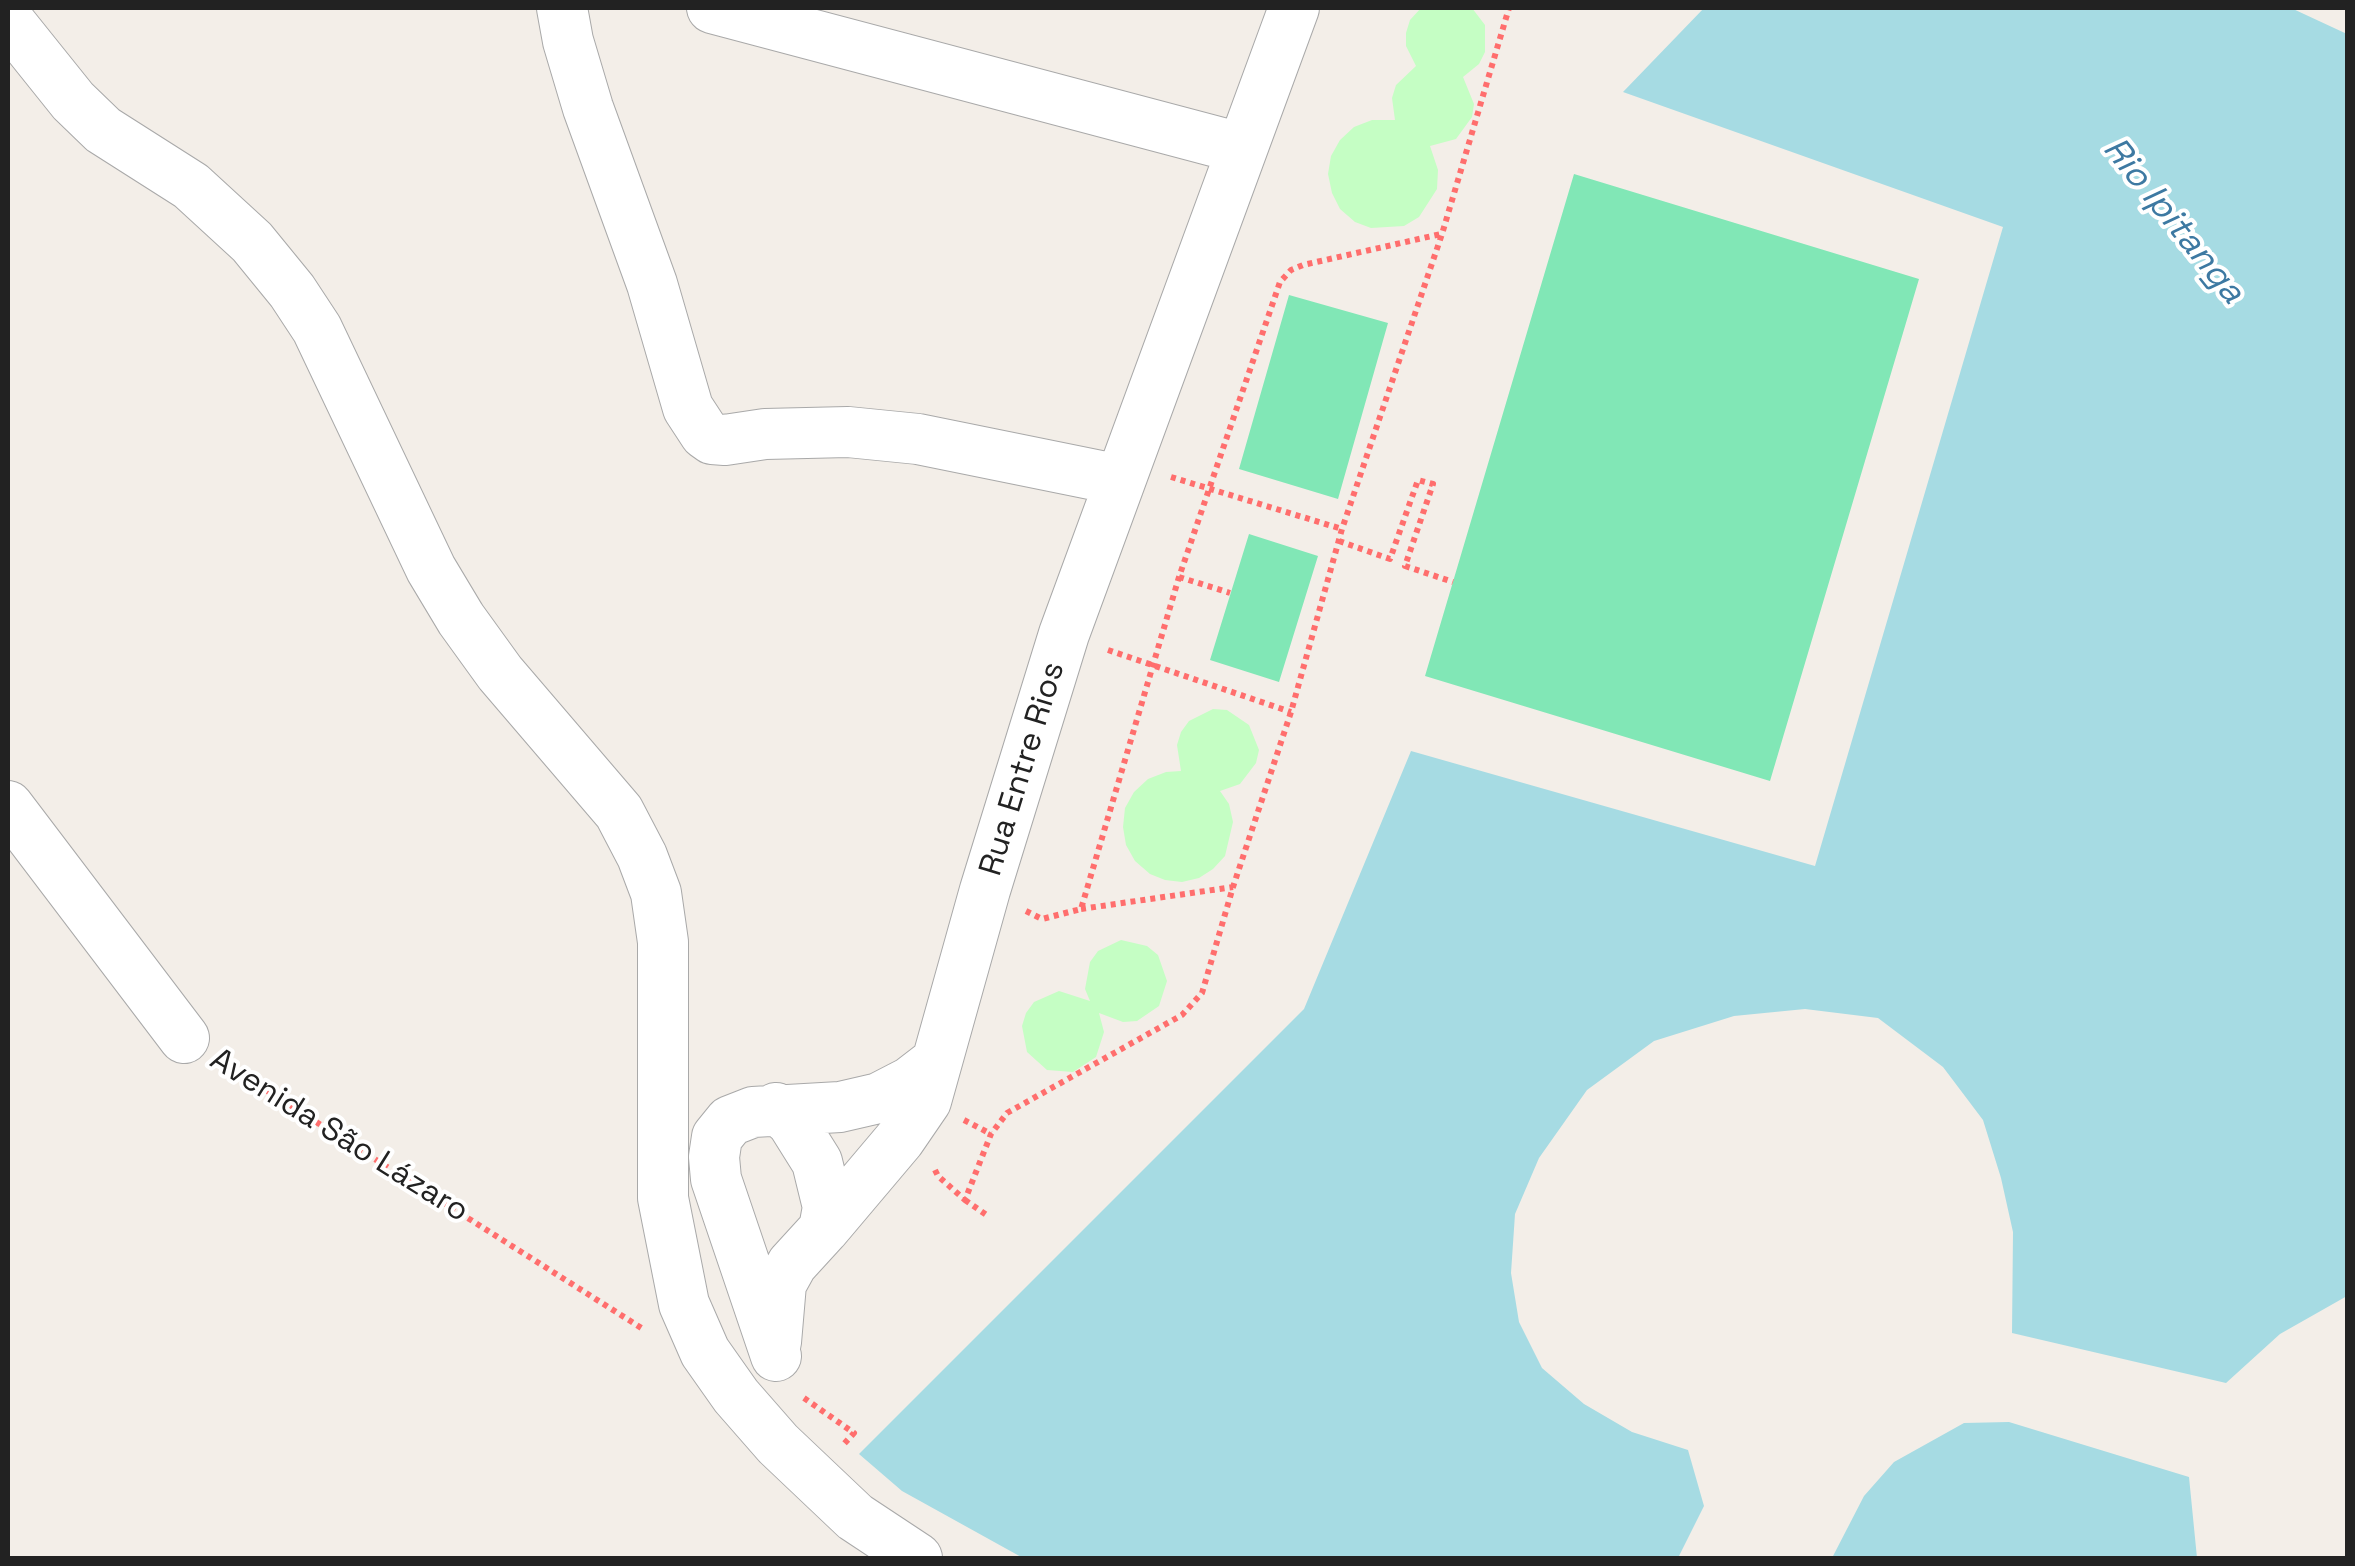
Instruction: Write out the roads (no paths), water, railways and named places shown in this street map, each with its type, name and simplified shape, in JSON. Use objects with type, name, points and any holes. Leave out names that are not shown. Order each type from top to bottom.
[{"type":"street","points":[[562,8],[588,108],[652,284],[688,408],[712,439],[848,432],[918,439],[1120,480]]},
{"type":"street","points":[[712,8],[1240,148]]},
{"type":"street","name":"Rua Entre Rios","points":[[776,1356],[776,1310],[781,1284],[792,1264],[900,1139],[926,1101],[1064,634],[1294,8]]},
{"type":"street","points":[[8,20],[72,101],[103,130],[191,186],[252,242],[292,290],[317,329],[431,569],[461,618],[500,673],[619,812],[656,893],[663,942],[664,1198],[684,1304],[705,1352],[736,1396],[795,1462],[855,1517],[917,1558]]},
{"type":"street","name":"Avenida São Lázaro","points":[[8,806],[184,1038]]},
{"type":"street","name":"Rua Entre Rios","points":[[795,1462],[776,1356],[716,1178],[717,1137],[730,1122],[753,1112],[840,1107],[879,1098],[910,1082],[936,1062]]},
{"type":"street","points":[[776,1108],[792,1122],[817,1162],[828,1206],[824,1229]]},
{"type":"water","name":"Rio Ipitanga","points":[[1704,8],[2291,8],[2347,34],[2347,1296],[2280,1334],[2226,1383],[2012,1333],[2013,1232],[2001,1178],[1983,1120],[1943,1067],[1878,1018],[1805,1009],[1734,1016],[1654,1041],[1587,1090],[1539,1158],[1515,1214],[1511,1273],[1519,1322],[1542,1368],[1584,1404],[1632,1432],[1688,1450],[1704,1506],[1678,1558],[1023,1558],[902,1491],[859,1454],[1304,1009],[1411,751],[1815,866],[2003,227],[1623,92]]},
{"type":"water","points":[[2009,1422],[2189,1477],[2197,1558],[1832,1558],[1864,1496],[1894,1462],[1964,1423]]}]
